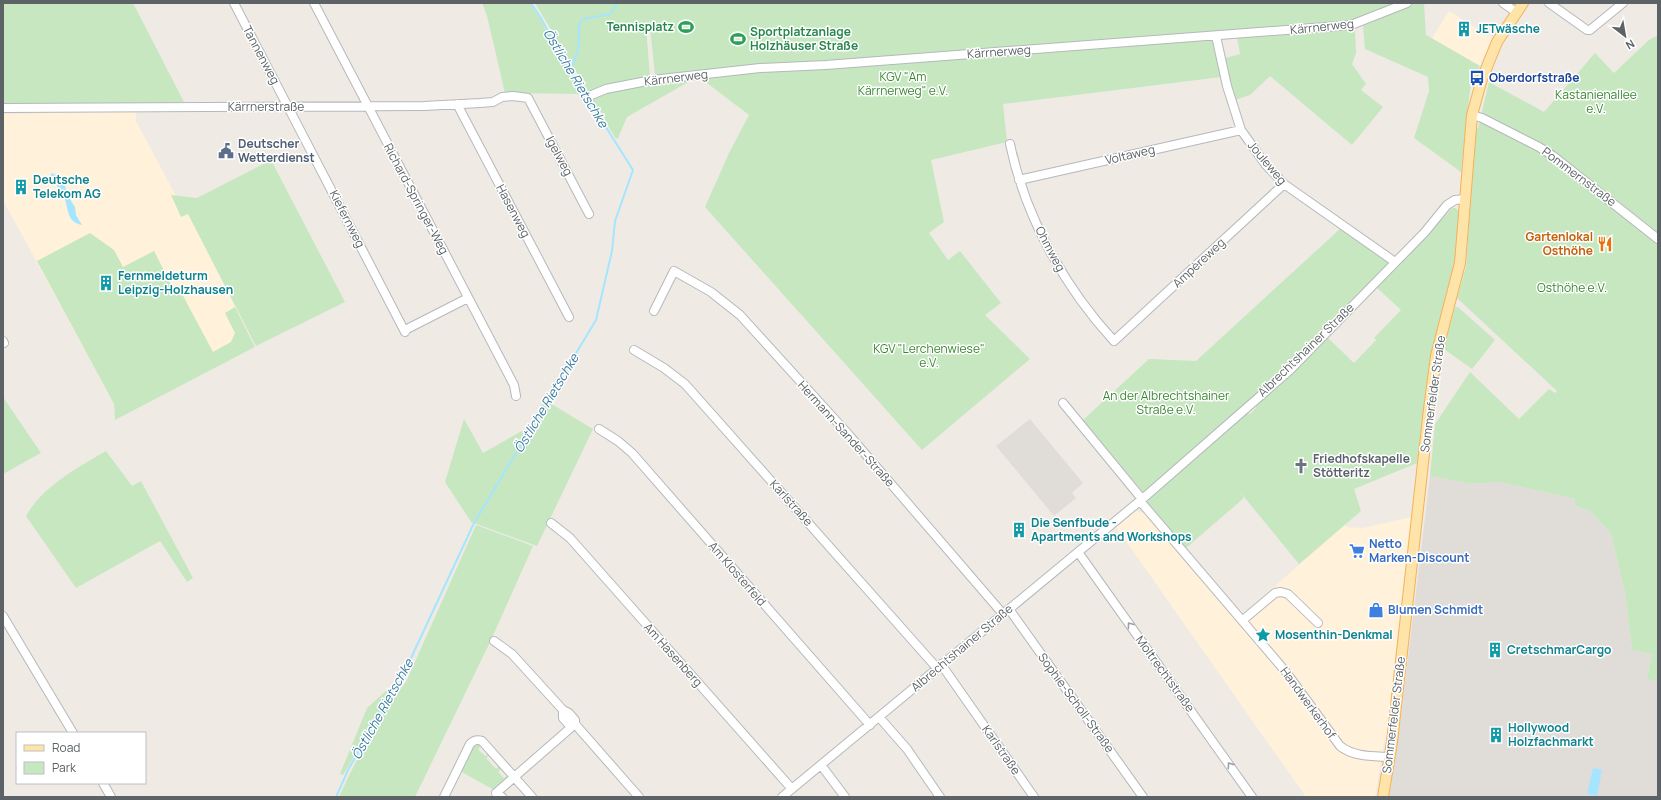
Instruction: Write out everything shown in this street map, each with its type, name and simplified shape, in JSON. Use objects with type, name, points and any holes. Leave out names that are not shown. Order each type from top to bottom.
[{"type":"main road","name":"Sommerfelder Straße","points":[[1383,797],[1390,757],[1436,356],[1460,263],[1472,116],[1486,67],[1497,42],[1523,3]]},
{"type":"street","name":"Tannenweg","points":[[234,3],[289,107]]},
{"type":"street","name":"Richard-Springer-Weg","points":[[314,3],[514,385],[516,396]]},
{"type":"street","name":"Kärrnerweg","points":[[589,96],[606,89],[652,80],[760,68],[826,65],[1351,25],[1407,3]]},
{"type":"street","points":[[1503,3],[1516,12]]},
{"type":"street","points":[[1549,3],[1587,30],[1590,30],[1623,3]]},
{"type":"street","name":"Jouleweg","points":[[1216,36],[1227,86],[1241,130],[1266,165],[1284,184],[1395,262]]},
{"type":"street","name":"Kärrnerstraße","points":[[3,108],[186,106],[368,107],[493,102],[502,97],[513,96],[528,98]]},
{"type":"street","name":"Igelweg","points":[[528,98],[589,214]]},
{"type":"street","name":"Hasenweg","points":[[457,104],[569,318]]},
{"type":"street","name":"Kiefernweg","points":[[289,107],[405,331],[468,298]]},
{"type":"street","name":"Pommernstraße","points":[[1472,116],[1482,118],[1539,147],[1553,156],[1658,239]]},
{"type":"street","name":"Voltaweg","points":[[1019,180],[1241,130]]},
{"type":"street","name":"Ohmweg","points":[[1010,144],[1019,180],[1041,231],[1068,283],[1098,324],[1114,341]]},
{"type":"street","name":"Ampèreweg","points":[[1114,341],[1284,184]]},
{"type":"street","name":"Albrechtshainer Straße","points":[[782,797],[1141,500],[1290,370],[1425,232],[1447,205],[1455,200],[1465,199]]},
{"type":"street","name":"Hermann-Sander-Straße","points":[[654,311],[674,271],[711,292],[740,315],[1006,611]]},
{"type":"street","name":"Karlstraße","points":[[634,350],[664,368],[685,384],[939,666],[1034,797]]},
{"type":"street","points":[[1063,403],[1141,500]]},
{"type":"street","name":"Am Klosterfeld","points":[[599,429],[618,441],[632,453],[870,725]]},
{"type":"street","name":"Handwerkerhof","points":[[1141,500],[1286,672],[1340,746],[1347,752],[1390,757]]},
{"type":"street","name":"Am Hasenberg","points":[[551,523],[570,538],[792,789]]},
{"type":"street","name":"Moltrechtstraße","points":[[1078,552],[1252,797]]},
{"type":"street","points":[[1243,620],[1274,593],[1281,592],[1288,594],[1318,622]]},
{"type":"street","name":"Sophie-Scholl-Straße","points":[[1006,611],[1143,797]]},
{"type":"street","points":[[3,616],[72,732]]},
{"type":"street","points":[[494,640],[512,654],[562,710],[569,713],[575,720],[573,725],[496,793],[502,797]]},
{"type":"street","points":[[878,717],[907,749],[940,797]]},
{"type":"street","points":[[573,725],[639,797]]},
{"type":"street","points":[[444,797],[470,744],[473,740],[478,739],[482,741],[514,777],[527,795]]},
{"type":"street","points":[[821,765],[845,797]]},
{"type":"street","points":[[103,784],[111,797]]},
{"type":"shaded area","points":[[1449,11],[1492,38],[1480,66],[1432,38]]},
{"type":"shaded area","name":"Deutsche Telekom AG","points":[[136,111],[136,121],[176,196],[188,213],[255,347],[115,420],[114,404],[3,200],[3,114]]},
{"type":"shaded area","points":[[1030,419],[1083,483],[1072,493],[1076,498],[1054,516],[996,446]]},
{"type":"shaded area","points":[[1430,476],[1471,484],[1499,482],[1575,499],[1575,506],[1589,510],[1611,533],[1625,593],[1632,650],[1652,654],[1647,678],[1658,681],[1658,797],[1389,797],[1399,732]]},
{"type":"shaded area","points":[[1136,511],[1144,513],[1237,619],[1345,525],[1347,527],[1363,528],[1412,517],[1388,729],[1384,742],[1375,797],[1306,797],[1116,527]]},
{"type":"green space","points":[[3,3],[133,3],[184,102],[128,105],[3,104]]},
{"type":"green space","points":[[482,3],[530,3],[582,94],[505,93],[487,16]]},
{"type":"green space","points":[[535,3],[1402,3],[1358,22],[1211,34],[1221,77],[1003,104],[1007,142],[931,160],[944,222],[929,233],[948,260],[960,251],[1001,303],[985,315],[1030,359],[922,450],[705,207],[729,153],[749,115],[699,77],[655,76],[650,27],[646,27],[650,77],[589,93]]},
{"type":"green space","points":[[1415,3],[1424,3],[1426,35],[1480,66],[1470,90],[1461,172],[1414,138],[1429,91],[1428,77],[1365,49],[1363,26]]},
{"type":"green space","points":[[1355,29],[1356,53],[1352,64],[1366,84],[1361,90],[1383,107],[1352,145],[1270,76],[1250,95],[1235,100],[1225,58],[1240,54],[1237,37]]},
{"type":"green space","points":[[1658,35],[1658,681],[1647,679],[1652,654],[1632,650],[1625,593],[1611,533],[1589,510],[1575,506],[1575,499],[1499,482],[1471,484],[1430,476],[1435,424],[1470,372],[1519,419],[1549,389],[1555,393],[1557,391],[1457,298],[1466,267],[1475,130],[1478,128],[1489,82],[1544,112],[1595,53],[1614,73],[1649,40]]},
{"type":"green space","points":[[697,77],[627,117],[618,138],[616,139],[591,98],[604,93],[630,87]]},
{"type":"green space","points":[[271,160],[345,302],[256,346],[188,214],[181,217],[171,195],[197,198]]},
{"type":"green space","points":[[1452,208],[1456,208],[1459,212],[1454,268],[1431,356],[1417,463],[1354,489],[1361,511],[1299,564],[1240,492],[1244,498],[1186,548],[1147,505],[1148,500],[1247,413],[1250,414],[1256,408],[1256,405],[1293,372],[1327,337],[1354,363],[1376,340],[1374,338],[1401,310],[1376,287],[1423,240]]},
{"type":"green space","name":"An der Albrechtshainer Straße e.V.","points":[[1341,228],[1391,262],[1289,368],[1144,493],[1083,420],[1149,359],[1196,361]]},
{"type":"green space","points":[[90,233],[114,250],[123,267],[154,251],[175,292],[181,292],[213,352],[231,342],[235,333],[225,313],[235,307],[255,347],[115,420],[114,404],[37,261]]},
{"type":"green space","points":[[1455,307],[1458,307],[1495,340],[1472,369],[1444,349]]},
{"type":"green space","points":[[3,397],[41,453],[3,474]]},
{"type":"green space","points":[[545,400],[593,429],[537,546],[471,522],[445,482],[464,419],[483,453],[529,427]]},
{"type":"green space","points":[[106,451],[132,486],[141,481],[193,578],[187,582],[160,541],[76,588],[26,516],[33,505],[51,487],[72,471]]},
{"type":"green space","points":[[476,525],[533,546],[491,640],[415,797],[339,797],[369,738],[406,682]]},
{"type":"green space","points":[[397,681],[391,695],[343,775],[340,774],[367,708]]},
{"type":"green space","points":[[474,745],[482,745],[478,749],[485,756],[488,754],[490,755],[486,758],[496,769],[499,766],[501,769],[498,772],[504,778],[508,775],[509,777],[494,790],[460,771]]},
{"type":"water","points":[[52,173],[58,176],[64,183],[68,196],[75,207],[76,215],[82,225],[73,221],[70,217],[63,194],[50,176]]},
{"type":"water","points":[[1593,768],[1602,770],[1597,796],[1587,794]]},
{"type":"waterway","name":"Östliche Rietschke","points":[[336,797],[349,768],[398,686],[474,523],[596,320],[612,251],[615,221],[633,170],[559,53],[541,18],[531,3]]},
{"type":"waterway","points":[[572,66],[577,54],[580,22],[584,19],[610,14],[618,3]]},
{"type":"place","name":"Tennisplatz","points":[[686,27]]},
{"type":"place","name":"JETwäsche","points":[[1464,29]]},
{"type":"place","name":"Sportplatzanlage Holzhäuser Straße","points":[[738,39]]},
{"type":"place","name":"Oberdorfstraße","points":[[1477,78]]},
{"type":"place","name":"Deutscher Wetterdienst","points":[[226,151]]},
{"type":"place","name":"Deutsche Telekom AG","points":[[21,187]]},
{"type":"place","name":"Gartenlokal Osthöhe","points":[[1605,244]]},
{"type":"place","name":"Fernmeldeturm Leipzig-Holzhausen","points":[[106,283]]},
{"type":"place","name":"Friedhofskapelle Stötteritz","points":[[1301,466]]},
{"type":"place","name":"Die Senfbude - Apartments and Workshops","points":[[1019,530]]},
{"type":"place","name":"Netto Marken-Discount","points":[[1357,551]]},
{"type":"place","name":"Blumen Schmidt","points":[[1376,610]]},
{"type":"place","name":"Mosenthin-Denkmal","points":[[1263,635]]},
{"type":"place","name":"CretschmarCargo","points":[[1495,650]]},
{"type":"place","name":"Hollywood Holzfachmarkt","points":[[1496,735]]},
{"type":"park label","name":"KGV \"Am Kärrnerweg\" e.V.","points":[[903,84]]},
{"type":"park label","name":"Kastanienallee e.V.","points":[[1596,102]]},
{"type":"park label","name":"Osthöhe e.V.","points":[[1572,288]]},
{"type":"park label","name":"KGV \"Lerchenwiese\" e.V.","points":[[929,356]]}]
